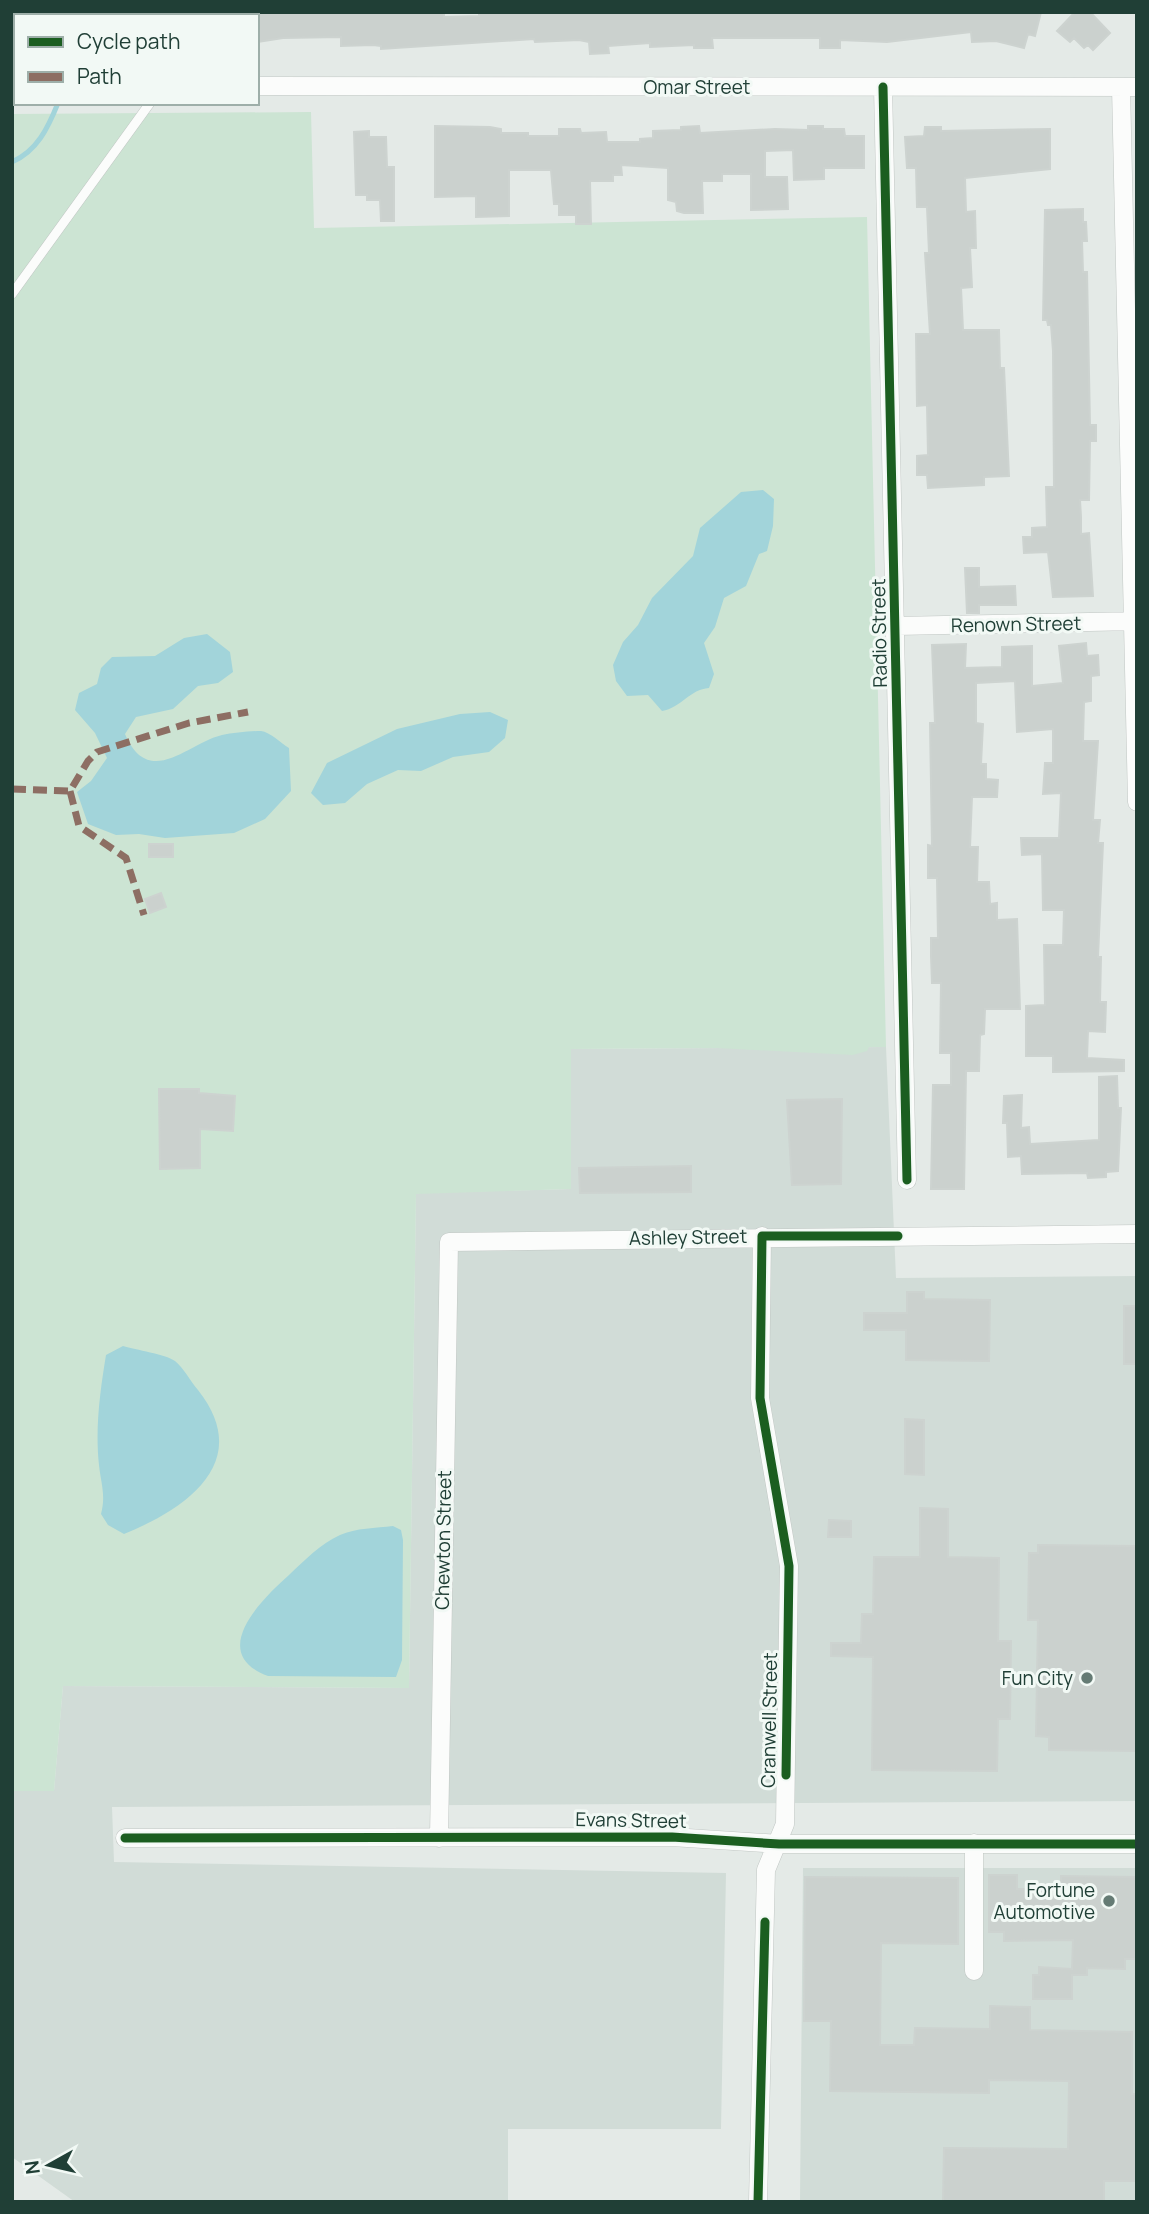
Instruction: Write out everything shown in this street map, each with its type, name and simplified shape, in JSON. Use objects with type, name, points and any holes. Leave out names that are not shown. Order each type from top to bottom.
[{"type":"street","name":"Omar Street","points":[[259,86],[1129,87]]},
{"type":"street","name":"Radio Street","points":[[883,87],[907,1180]]},
{"type":"street","points":[[1129,87],[1137,802]]},
{"type":"street","name":"Renown Street","points":[[896,626],[1135,621]]},
{"type":"street","name":"Ashley Street","points":[[449,1242],[762,1236],[1137,1234]]},
{"type":"street","name":"Cranwell Street","points":[[758,2202],[766,1870],[769,1856],[779,1844],[785,1824],[789,1566],[760,1398],[762,1236]]},
{"type":"street","name":"Chewton Street","points":[[439,1838],[449,1242]]},
{"type":"street","name":"Evans Street","points":[[125,1839],[672,1837],[779,1844],[1137,1844]]},
{"type":"street","points":[[974,1843],[974,1971]]},
{"type":"lane","points":[[12,295],[149,105]]},
{"type":"shaded area","points":[[886,1047],[896,1278],[1137,1276],[1137,1801],[112,1807],[114,1862],[726,1873],[721,2129],[508,2129],[508,2202],[75,2202],[12,2157],[12,1791],[54,1791],[63,1686],[409,1688],[416,1193],[571,1189],[571,1049]]},
{"type":"shaded area","points":[[803,1868],[1137,1868],[1137,2202],[800,2202]]},
{"type":"green space","points":[[311,112],[314,228],[867,217],[886,1047],[869,1047],[867,1051],[853,1055],[717,1048],[571,1049],[571,1189],[416,1194],[409,1688],[63,1686],[54,1791],[12,1791],[12,114]]},
{"type":"water","points":[[763,490],[774,499],[773,526],[767,551],[759,554],[746,586],[724,598],[715,627],[704,643],[714,674],[709,688],[702,689],[662,711],[648,695],[627,696],[616,681],[613,665],[623,642],[638,625],[652,598],[693,556],[700,528],[741,492]]},
{"type":"water","points":[[207,634],[230,652],[233,672],[218,683],[198,686],[173,709],[136,717],[125,734],[135,750],[146,759],[157,761],[183,753],[222,735],[264,732],[289,748],[291,791],[265,819],[234,833],[165,838],[139,834],[116,835],[88,824],[77,792],[91,781],[107,758],[95,733],[75,710],[79,693],[97,684],[101,668],[112,657],[155,656],[184,638]]},
{"type":"water","points":[[490,712],[508,720],[505,738],[489,752],[453,757],[421,771],[398,770],[367,784],[345,803],[323,805],[311,793],[327,763],[397,729],[460,714]]},
{"type":"water","points":[[123,1346],[175,1361],[214,1416],[219,1439],[216,1460],[206,1479],[190,1496],[170,1511],[124,1534],[108,1525],[101,1514],[103,1495],[98,1438],[106,1355]]},
{"type":"water","points":[[393,1526],[401,1530],[403,1540],[402,1660],[396,1677],[268,1676],[250,1666],[242,1654],[240,1641],[245,1626],[265,1598],[313,1553],[340,1535]]},
{"type":"building","points":[[444,12],[444,17],[479,16],[479,12],[1041,12],[1035,36],[1028,34],[1024,48],[996,41],[972,42],[971,32],[887,42],[840,40],[840,48],[820,48],[820,38],[712,38],[713,48],[694,48],[694,45],[650,47],[650,43],[608,46],[609,53],[590,54],[589,42],[579,40],[535,42],[534,39],[381,49],[381,46],[373,45],[341,46],[341,37],[283,38],[259,42],[257,14]]},
{"type":"building","points":[[1075,12],[1090,12],[1110,33],[1093,50],[1088,45],[1084,48],[1074,38],[1070,42],[1057,31]]},
{"type":"building","points":[[435,126],[490,127],[501,129],[501,133],[528,133],[528,136],[559,136],[559,129],[580,129],[581,133],[606,132],[607,142],[640,142],[640,139],[653,138],[653,131],[681,130],[681,127],[699,126],[700,133],[808,130],[808,126],[823,126],[823,129],[844,129],[845,136],[864,136],[864,168],[824,168],[824,179],[794,180],[793,150],[765,151],[765,177],[787,177],[788,209],[751,210],[751,174],[722,174],[722,181],[702,181],[703,213],[684,213],[677,211],[676,202],[668,200],[668,168],[621,165],[622,175],[613,175],[613,181],[590,181],[591,224],[576,224],[576,215],[559,215],[559,204],[554,204],[551,170],[509,170],[509,216],[476,217],[476,196],[435,197]]},
{"type":"building","points":[[925,127],[941,127],[941,131],[1050,129],[1050,169],[965,178],[966,212],[975,211],[976,248],[970,248],[972,287],[961,288],[963,330],[999,330],[1000,368],[1004,368],[1009,476],[984,477],[984,485],[928,488],[927,475],[917,475],[917,456],[928,455],[927,405],[917,406],[916,334],[930,334],[925,253],[929,253],[927,207],[917,207],[916,168],[907,168],[905,137],[924,136]]},
{"type":"building","points":[[369,131],[369,137],[386,137],[387,167],[394,167],[394,221],[381,221],[380,200],[367,200],[367,195],[356,195],[354,132]]},
{"type":"building","points":[[1083,209],[1087,241],[1082,241],[1083,272],[1087,272],[1090,425],[1096,425],[1096,441],[1090,441],[1089,500],[1080,500],[1081,534],[1089,533],[1093,596],[1053,597],[1048,552],[1024,553],[1023,537],[1032,537],[1032,528],[1047,527],[1046,487],[1054,487],[1053,351],[1051,325],[1048,325],[1047,320],[1043,320],[1045,210]]},
{"type":"building","points":[[965,568],[979,568],[979,587],[1015,586],[1016,605],[979,605],[979,613],[967,613]]},
{"type":"building","points":[[1086,643],[1087,656],[1098,655],[1099,675],[1091,676],[1091,701],[1084,702],[1083,741],[1098,741],[1093,820],[1100,820],[1098,843],[1103,843],[1098,957],[1101,957],[1100,1002],[1106,1002],[1105,1032],[1088,1031],[1087,1058],[1124,1060],[1124,1071],[1053,1072],[1053,1056],[1026,1056],[1026,1006],[1045,1005],[1044,945],[1063,945],[1064,910],[1043,910],[1042,854],[1022,855],[1021,838],[1059,838],[1061,793],[1043,794],[1045,763],[1053,763],[1053,729],[1017,732],[1015,681],[976,683],[976,723],[983,724],[981,764],[986,764],[986,779],[998,780],[997,797],[972,797],[970,847],[978,847],[977,882],[989,882],[990,904],[997,903],[997,920],[1017,919],[1020,1009],[985,1009],[984,1034],[980,1035],[979,1071],[966,1071],[964,1189],[931,1189],[933,1085],[951,1085],[951,1053],[940,1053],[941,983],[932,983],[931,938],[938,938],[937,878],[928,878],[928,845],[932,846],[930,723],[935,723],[932,645],[966,644],[965,668],[1002,667],[1002,647],[1032,646],[1032,686],[1063,683],[1059,646]]},
{"type":"building","points":[[149,844],[173,844],[173,857],[149,857]]},
{"type":"building","points":[[161,893],[166,907],[150,913],[145,899]]},
{"type":"building","points":[[1117,1076],[1118,1108],[1121,1108],[1118,1171],[1106,1172],[1106,1177],[1088,1178],[1087,1173],[1022,1174],[1021,1156],[1008,1157],[1007,1123],[1003,1123],[1004,1096],[1022,1095],[1021,1128],[1029,1127],[1030,1144],[1099,1140],[1099,1077]]},
{"type":"building","points":[[159,1089],[199,1089],[199,1093],[235,1096],[233,1131],[200,1129],[200,1168],[160,1169]]},
{"type":"building","points":[[842,1099],[841,1184],[792,1185],[787,1100]]},
{"type":"building","points":[[691,1166],[691,1192],[580,1193],[579,1168]]},
{"type":"building","points":[[907,1292],[924,1292],[924,1299],[990,1300],[989,1361],[906,1360],[906,1330],[864,1330],[864,1313],[907,1313]]},
{"type":"building","points":[[1124,1306],[1137,1306],[1137,1364],[1124,1364]]},
{"type":"building","points":[[905,1419],[924,1420],[924,1475],[905,1474]]},
{"type":"building","points":[[920,1508],[948,1509],[948,1557],[999,1558],[998,1641],[1011,1641],[1010,1719],[998,1719],[997,1771],[872,1770],[873,1657],[831,1656],[831,1643],[861,1643],[862,1614],[873,1614],[874,1557],[920,1557]]},
{"type":"building","points":[[829,1520],[851,1521],[851,1537],[828,1537]]},
{"type":"building","name":"Fun City","points":[[1038,1545],[1137,1546],[1137,1751],[1049,1750],[1049,1737],[1036,1736],[1038,1620],[1028,1620],[1029,1553],[1038,1553]]},
{"type":"building","points":[[989,1875],[1017,1875],[1017,1889],[1053,1889],[1053,1885],[1061,1885],[1061,1876],[1137,1877],[1137,1959],[1125,1959],[1125,1969],[1087,1968],[1087,1975],[1072,1975],[1072,1999],[1033,1999],[1033,1975],[1039,1975],[1039,1967],[1072,1969],[1073,1940],[1004,1941],[1004,1932],[989,1932]]},
{"type":"building","points":[[805,1877],[958,1878],[958,1944],[881,1943],[880,2045],[914,2045],[915,2028],[990,2029],[990,2006],[1030,2007],[1030,2030],[1132,2032],[1132,2094],[1137,2094],[1137,2181],[1104,2181],[1104,2202],[943,2202],[944,2148],[1068,2149],[1069,2081],[989,2080],[989,2093],[830,2091],[831,2021],[804,2021]]},
{"type":"waterway","points":[[12,162],[35,145],[46,130],[57,105]]},
{"type":"marked path","points":[[12,789],[70,791],[88,761],[97,752],[189,723],[248,712]]},
{"type":"marked path","points":[[70,791],[79,826],[126,858],[144,915]]},
{"type":"cycle path","points":[[883,87],[907,1180]]},
{"type":"cycle path","points":[[786,1775],[789,1566],[760,1398],[762,1236],[898,1236]]},
{"type":"cycle path","points":[[125,1838],[672,1837],[779,1844],[1137,1844]]},
{"type":"cycle path","points":[[758,2202],[765,1922]]},
{"type":"place","name":"Fun City","points":[[1087,1678]]},
{"type":"place","name":"Fortune Automotive","points":[[1109,1901]]}]
